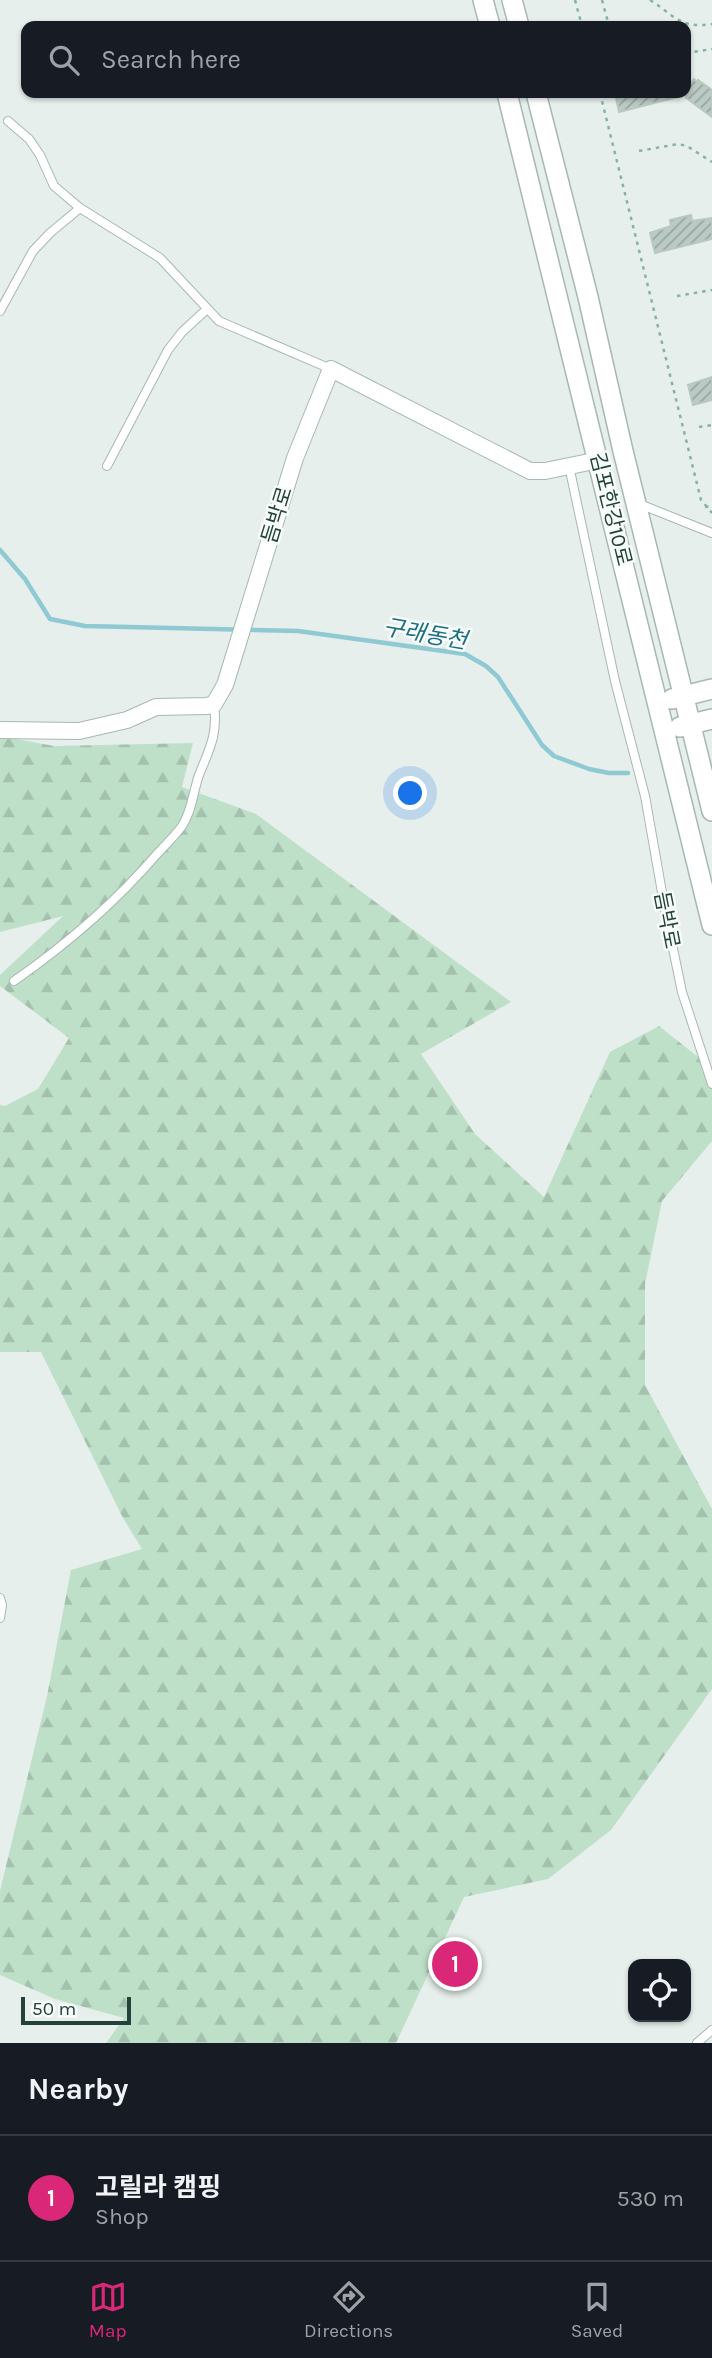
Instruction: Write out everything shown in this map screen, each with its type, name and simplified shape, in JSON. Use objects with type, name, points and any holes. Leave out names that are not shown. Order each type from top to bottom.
[{"type":"street","points":[[483,0],[489,21]]},
{"type":"street","points":[[512,0],[518,21]]},
{"type":"street","name":"김포한강10로","points":[[508,98],[712,925]]},
{"type":"street","name":"김포한강10로","points":[[537,98],[712,811]]},
{"type":"street","points":[[331,369],[530,471],[545,471],[599,460]]},
{"type":"street","name":"듬박로","points":[[214,704],[225,685],[295,458],[331,369]]},
{"type":"street","points":[[659,703],[712,689]]},
{"type":"street","points":[[0,730],[79,731],[127,720],[156,707],[214,704]]},
{"type":"street","points":[[665,730],[712,719]]},
{"type":"lane","points":[[8,121],[29,139],[40,155],[54,186],[80,208],[160,258],[219,321],[331,369]]},
{"type":"lane","points":[[0,311],[33,251],[80,208]]},
{"type":"lane","points":[[107,466],[167,350],[206,310]]},
{"type":"lane","name":"듬박로","points":[[569,466],[604,634],[645,796],[682,992],[712,1084]]},
{"type":"lane","points":[[636,503],[712,533]]},
{"type":"lane","points":[[14,981],[95,919],[131,884],[182,825],[212,747],[217,723],[214,704]]},
{"type":"lane","points":[[0,1598],[0,1618]]},
{"type":"lane","points":[[696,2043],[712,2030]]},
{"type":"path","points":[[575,0],[581,21]]},
{"type":"path","points":[[602,0],[608,21]]},
{"type":"path","points":[[650,0],[681,21]]},
{"type":"path","points":[[691,26],[712,24]]},
{"type":"path","points":[[691,52],[712,49]]},
{"type":"path","points":[[601,98],[701,500],[712,513]]},
{"type":"path","points":[[639,151],[687,146],[712,162]]},
{"type":"path","points":[[677,296],[712,290]]},
{"type":"path","points":[[699,428],[712,425]]},
{"type":"path","points":[[705,507],[712,506]]},
{"type":"green space","points":[[0,736],[54,746],[193,743],[182,787],[256,814],[511,1002],[421,1054],[475,1134],[544,1197],[610,1052],[659,1026],[712,1068],[712,1141],[662,1201],[645,1284],[645,1385],[712,1509],[712,1689],[611,1830],[548,1879],[464,1897],[396,2043],[106,2043],[124,2018],[55,1999],[0,1975],[0,1891],[47,1696],[71,1570],[142,1549],[123,1518],[41,1352],[0,1352],[0,1105],[5,1106],[38,1089],[69,1038],[0,986],[0,975],[63,916],[0,932]]},
{"type":"building","points":[[694,79],[697,82],[698,80],[712,90],[712,117],[686,98],[691,98],[691,83]]},
{"type":"building","points":[[616,98],[674,98],[619,112]]},
{"type":"building","points":[[691,215],[692,221],[712,218],[712,239],[655,253],[650,233],[671,226],[670,220]]},
{"type":"building","points":[[712,377],[712,400],[693,405],[688,385]]},
{"type":"waterway","name":"구래동천","points":[[0,550],[25,579],[50,619],[85,626],[298,631],[465,654],[486,666],[498,677],[542,745],[554,756],[589,769],[628,773]]},
{"type":"place","name":"고릴라 캠핑","points":[[455,1964]]}]
